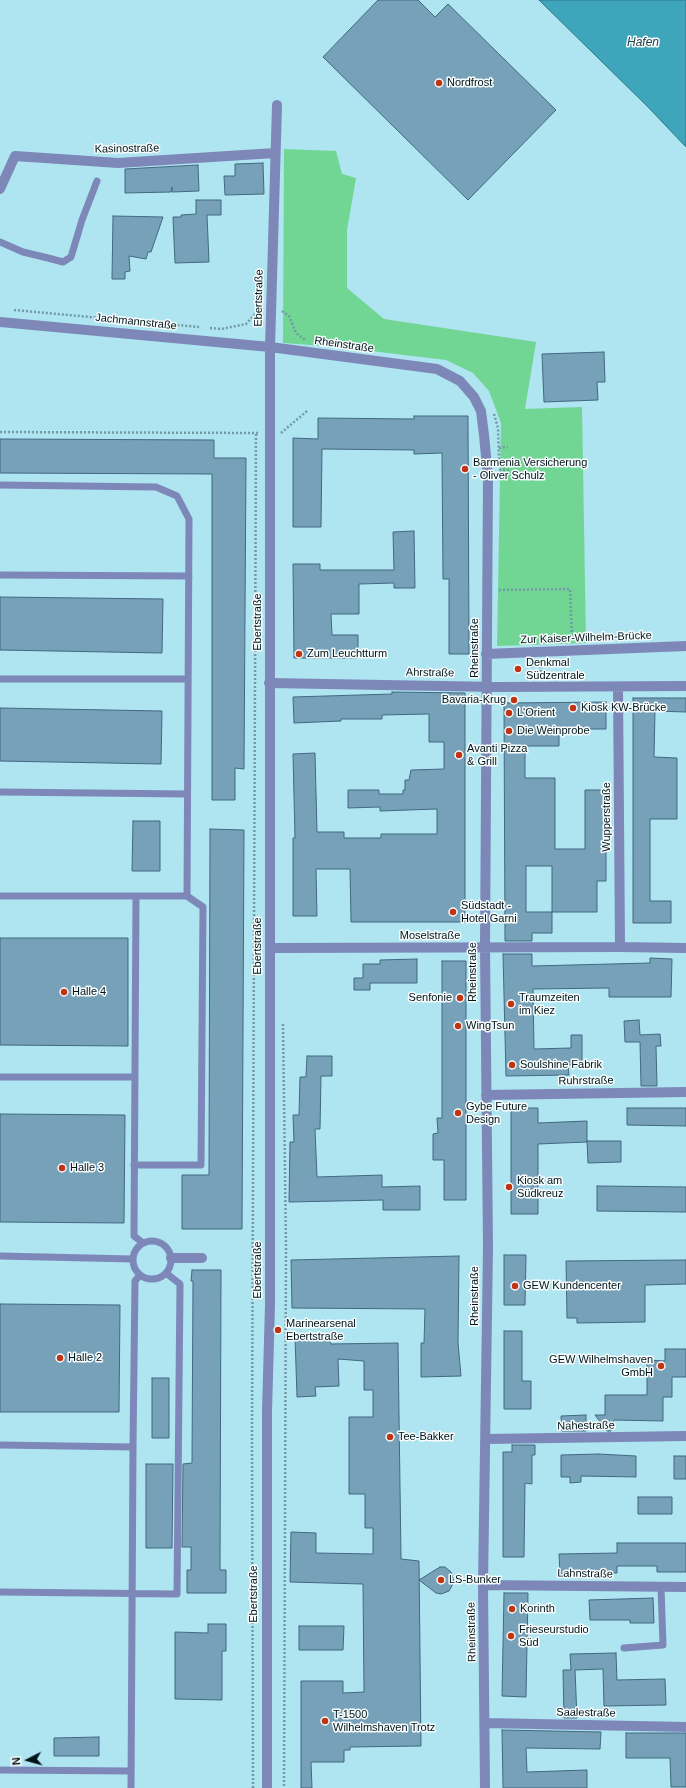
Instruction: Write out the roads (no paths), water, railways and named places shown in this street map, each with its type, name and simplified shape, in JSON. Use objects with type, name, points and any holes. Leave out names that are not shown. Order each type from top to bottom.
[{"type":"street","name":"Ebertstraße","points":[[267,1788],[267,1411],[270,1305],[269,682],[275,434],[270,347],[270,307],[277,104]]},
{"type":"street","name":"Kasinostraße","points":[[0,189],[15,156],[118,163],[275,153]]},
{"type":"street","name":"Jachmannstraße","points":[[0,322],[93,329],[270,347]]},
{"type":"street","name":"Rheinstraße","points":[[270,347],[437,369],[460,380],[474,398],[481,411],[488,477],[485,948],[488,1248],[483,1585],[486,1723],[485,1788]]},
{"type":"street","name":"Zur Kaiser-Wilhelm-Brücke","points":[[486,654],[686,646]]},
{"type":"street","name":"Ahrstraße","points":[[269,682],[541,687],[686,686]]},
{"type":"street","name":"Wupperstraße","points":[[618,687],[620,947]]},
{"type":"street","name":"Moselstraße","points":[[270,948],[686,948]]},
{"type":"street","name":"Ruhrstraße","points":[[486,1094],[686,1092]]},
{"type":"street","points":[[171,1258],[202,1258]]},
{"type":"street","name":"Nahestraße","points":[[486,1439],[686,1436]]},
{"type":"street","name":"Lahnstraße","points":[[483,1585],[686,1587]]},
{"type":"street","name":"Saalestraße","points":[[486,1723],[686,1727]]},
{"type":"lane","points":[[0,242],[23,252],[63,262],[71,257],[82,220],[97,181]]},
{"type":"lane","points":[[0,485],[156,487],[177,496],[189,519],[187,896]]},
{"type":"lane","points":[[0,575],[189,576]]},
{"type":"lane","points":[[0,679],[188,679]]},
{"type":"lane","points":[[0,792],[187,794]]},
{"type":"lane","points":[[0,896],[187,896],[203,907],[201,1165],[134,1165]]},
{"type":"lane","points":[[136,896],[134,1236],[143,1243]]},
{"type":"lane","points":[[0,1077],[135,1078]]},
{"type":"lane","points":[[149,1241],[161,1243],[166,1247],[171,1258],[169,1269],[166,1273],[156,1279],[145,1278],[134,1268],[133,1259],[136,1250],[143,1243],[149,1241]]},
{"type":"lane","points":[[0,1256],[133,1259]]},
{"type":"lane","points":[[0,1592],[178,1594],[180,1284],[166,1273]]},
{"type":"lane","points":[[131,1788],[134,1282],[140,1275]]},
{"type":"lane","points":[[0,1445],[133,1447]]},
{"type":"lane","points":[[624,1648],[663,1645],[661,1587]]},
{"type":"lane","points":[[0,1770],[131,1771]]},
{"type":"water","name":"Hafen","points":[[539,0],[686,0],[686,147],[648,107]]},
{"type":"place","name":"Nordfrost","points":[[439,83]]},
{"type":"place","name":"Barmenia Versicherung - Oliver Schulz","points":[[465,469]]},
{"type":"place","name":"Zum Leuchtturm","points":[[299,654]]},
{"type":"place","name":"Denkmal Südzentrale","points":[[518,669]]},
{"type":"place","name":"Bavaria-Krug","points":[[514,700]]},
{"type":"place","name":"Kiosk KW-Brücke","points":[[573,708]]},
{"type":"place","name":"L'Orient","points":[[509,713]]},
{"type":"place","name":"Die Weinprobe","points":[[509,731]]},
{"type":"place","name":"Avanti Pizza & Grill","points":[[459,755]]},
{"type":"place","name":"Südstadt - Hotel Garni","points":[[453,912]]},
{"type":"place","name":"Halle 4","points":[[64,992]]},
{"type":"place","name":"Senfonie","points":[[460,998]]},
{"type":"place","name":"Traumzeiten im Kiez","points":[[511,1004]]},
{"type":"place","name":"WingTsun","points":[[458,1026]]},
{"type":"place","name":"Soulshine Fabrik","points":[[512,1065]]},
{"type":"place","name":"Gybe Future Design","points":[[458,1113]]},
{"type":"place","name":"Halle 3","points":[[62,1168]]},
{"type":"place","name":"Kiosk am Südkreuz","points":[[509,1187]]},
{"type":"place","name":"GEW Kundencenter","points":[[515,1286]]},
{"type":"place","name":"Marinearsenal Ebertstraße","points":[[278,1330]]},
{"type":"place","name":"Halle 2","points":[[60,1358]]},
{"type":"place","name":"GEW Wilhelmshaven GmbH","points":[[661,1366]]},
{"type":"place","name":"Tee-Bakker","points":[[390,1437]]},
{"type":"place","name":"LS-Bunker","points":[[441,1580]]},
{"type":"place","name":"Korinth","points":[[512,1609]]},
{"type":"place","name":"Frieseurstudio Süd","points":[[511,1636]]},
{"type":"place","name":"T-1500 Wilhelmshaven Trotz","points":[[325,1721]]}]
